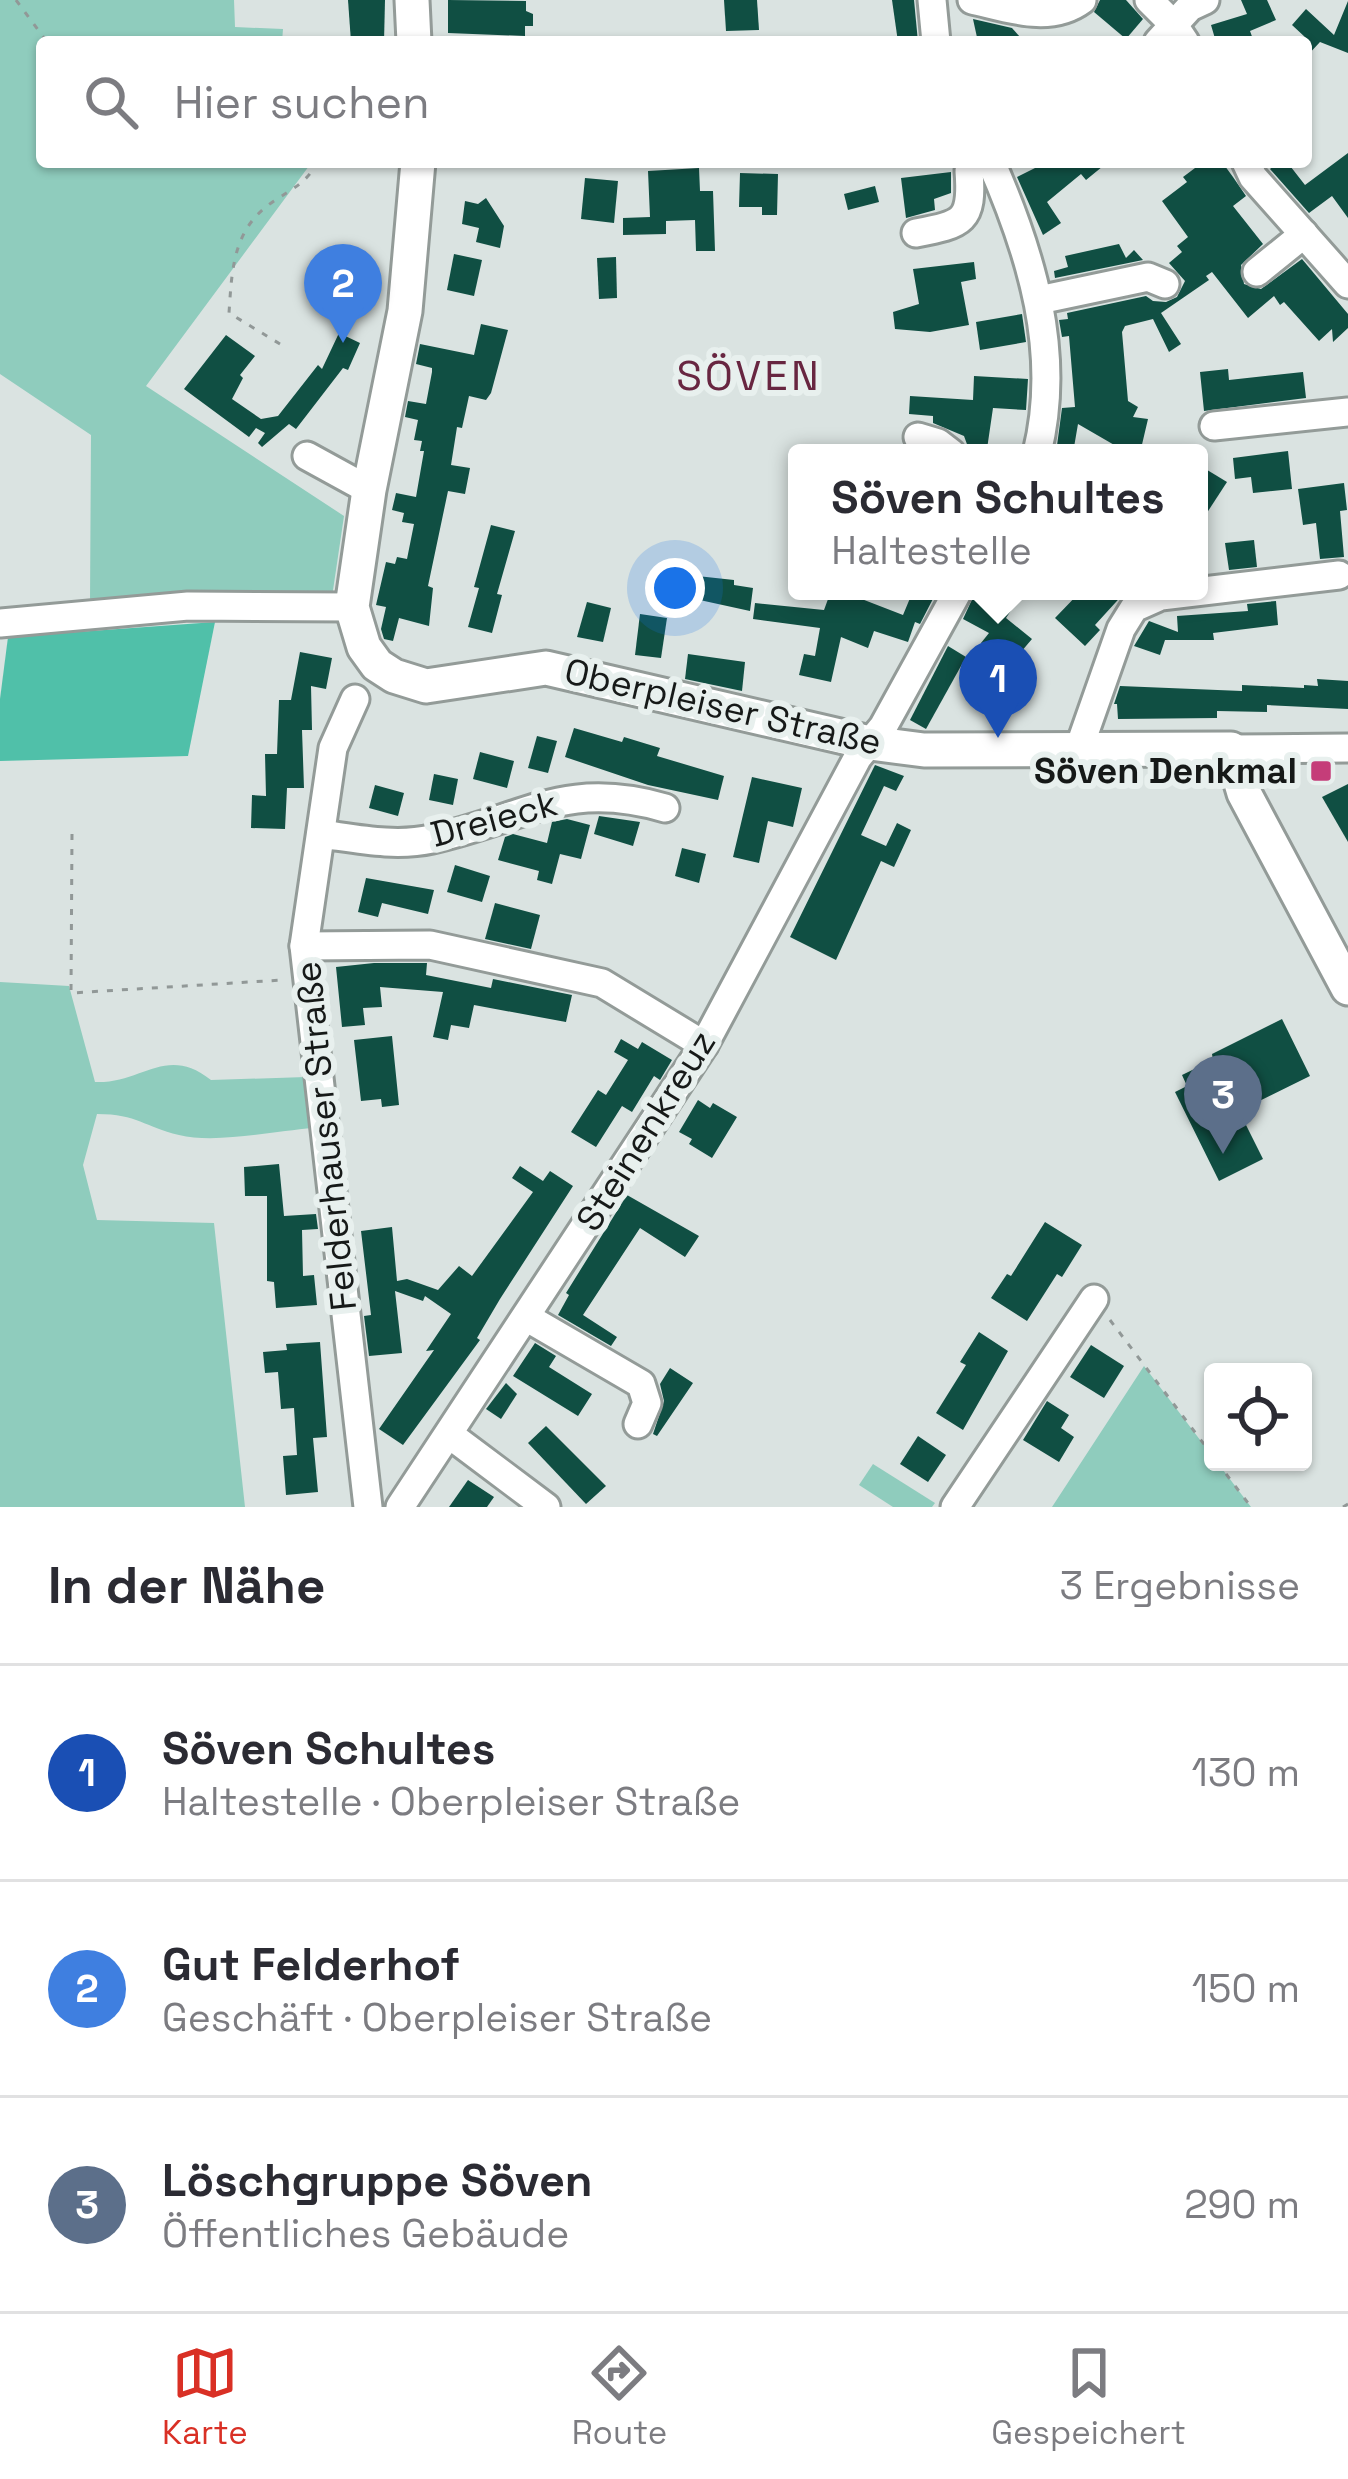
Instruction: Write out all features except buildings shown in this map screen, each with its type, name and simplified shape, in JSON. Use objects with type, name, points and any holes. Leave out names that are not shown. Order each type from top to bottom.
[{"type":"main road","points":[[412,0],[414,36]]},
{"type":"main road","points":[[352,607],[369,490],[405,311],[417,168]]},
{"type":"main road","name":"Oberpleiser Straße","points":[[352,607],[364,646],[377,665],[426,686],[546,668],[870,743],[925,750],[1231,748]]},
{"type":"main road","points":[[1231,748],[1244,794],[1348,988]]},
{"type":"street","points":[[932,0],[935,36]]},
{"type":"street","points":[[972,0],[1040,14],[1071,8],[1082,0]]},
{"type":"street","points":[[1149,0],[1172,36],[1205,0]]},
{"type":"street","points":[[916,233],[956,224],[967,216],[972,204],[972,168]]},
{"type":"street","points":[[994,168],[1039,300],[1047,374],[1038,444]]},
{"type":"street","points":[[1249,168],[1348,284]]},
{"type":"street","points":[[1257,272],[1304,234]]},
{"type":"street","points":[[1039,300],[1148,278],[1165,284]]},
{"type":"street","points":[[1214,426],[1348,412]]},
{"type":"street","points":[[919,437],[939,444]]},
{"type":"street","points":[[308,455],[369,490]]},
{"type":"street","points":[[1208,590],[1339,575]]},
{"type":"street","name":"Steinenkreuz","points":[[400,1507],[704,1045],[858,757],[953,600]]},
{"type":"street","points":[[1083,749],[1083,737],[1121,629],[1135,608],[1152,600]]},
{"type":"street","points":[[0,623],[188,606],[352,607]]},
{"type":"street","name":"Felderhauser Straße","points":[[355,699],[333,748],[304,946],[368,1507]]},
{"type":"street","points":[[1231,748],[1348,748]]},
{"type":"street","name":"Dreieck","points":[[321,834],[392,844],[431,839],[567,797],[631,798],[665,808]]},
{"type":"street","points":[[304,946],[430,945],[602,983],[704,1045]]},
{"type":"street","points":[[955,1507],[1094,1299]]},
{"type":"street","points":[[526,1317],[641,1384],[647,1403],[638,1424]]},
{"type":"street","points":[[450,1435],[545,1507]]},
{"type":"path","points":[[16,0],[42,36]]},
{"type":"path","points":[[280,344],[229,313],[233,249],[260,210],[310,177],[314,168]]},
{"type":"path","points":[[73,834],[71,993],[308,981]]},
{"type":"path","points":[[1094,1299],[1204,1444]]},
{"type":"path","points":[[1224,1471],[1251,1507]]},
{"type":"green space","points":[[0,0],[234,0],[235,27],[283,29],[282,36],[36,36],[36,168],[308,168],[146,386],[344,516],[332,597],[90,604],[91,435],[0,374]]},
{"type":"green space","points":[[215,622],[188,756],[0,761],[0,699],[8,637]]},
{"type":"green space","points":[[0,982],[69,986],[95,1082],[167,1065],[195,1070],[211,1080],[306,1077],[313,1128],[194,1137],[122,1116],[97,1114],[83,1165],[97,1220],[214,1223],[245,1507],[0,1507]]},
{"type":"green space","points":[[1144,1366],[1204,1445],[1204,1471],[1224,1471],[1251,1507],[1052,1507]]},
{"type":"green space","points":[[873,1464],[935,1503],[932,1507],[893,1507],[859,1485]]},
{"type":"place","name":"Gut Felderhof","points":[[343,343]]},
{"type":"place","name":"Söven Schultes","points":[[998,738]]},
{"type":"place","name":"Söven Denkmal","points":[[1321,771]]},
{"type":"place","name":"Löschgruppe Söven","points":[[1223,1154]]},
{"type":"district","name":"SÖVEN","points":[[749,375]]}]
